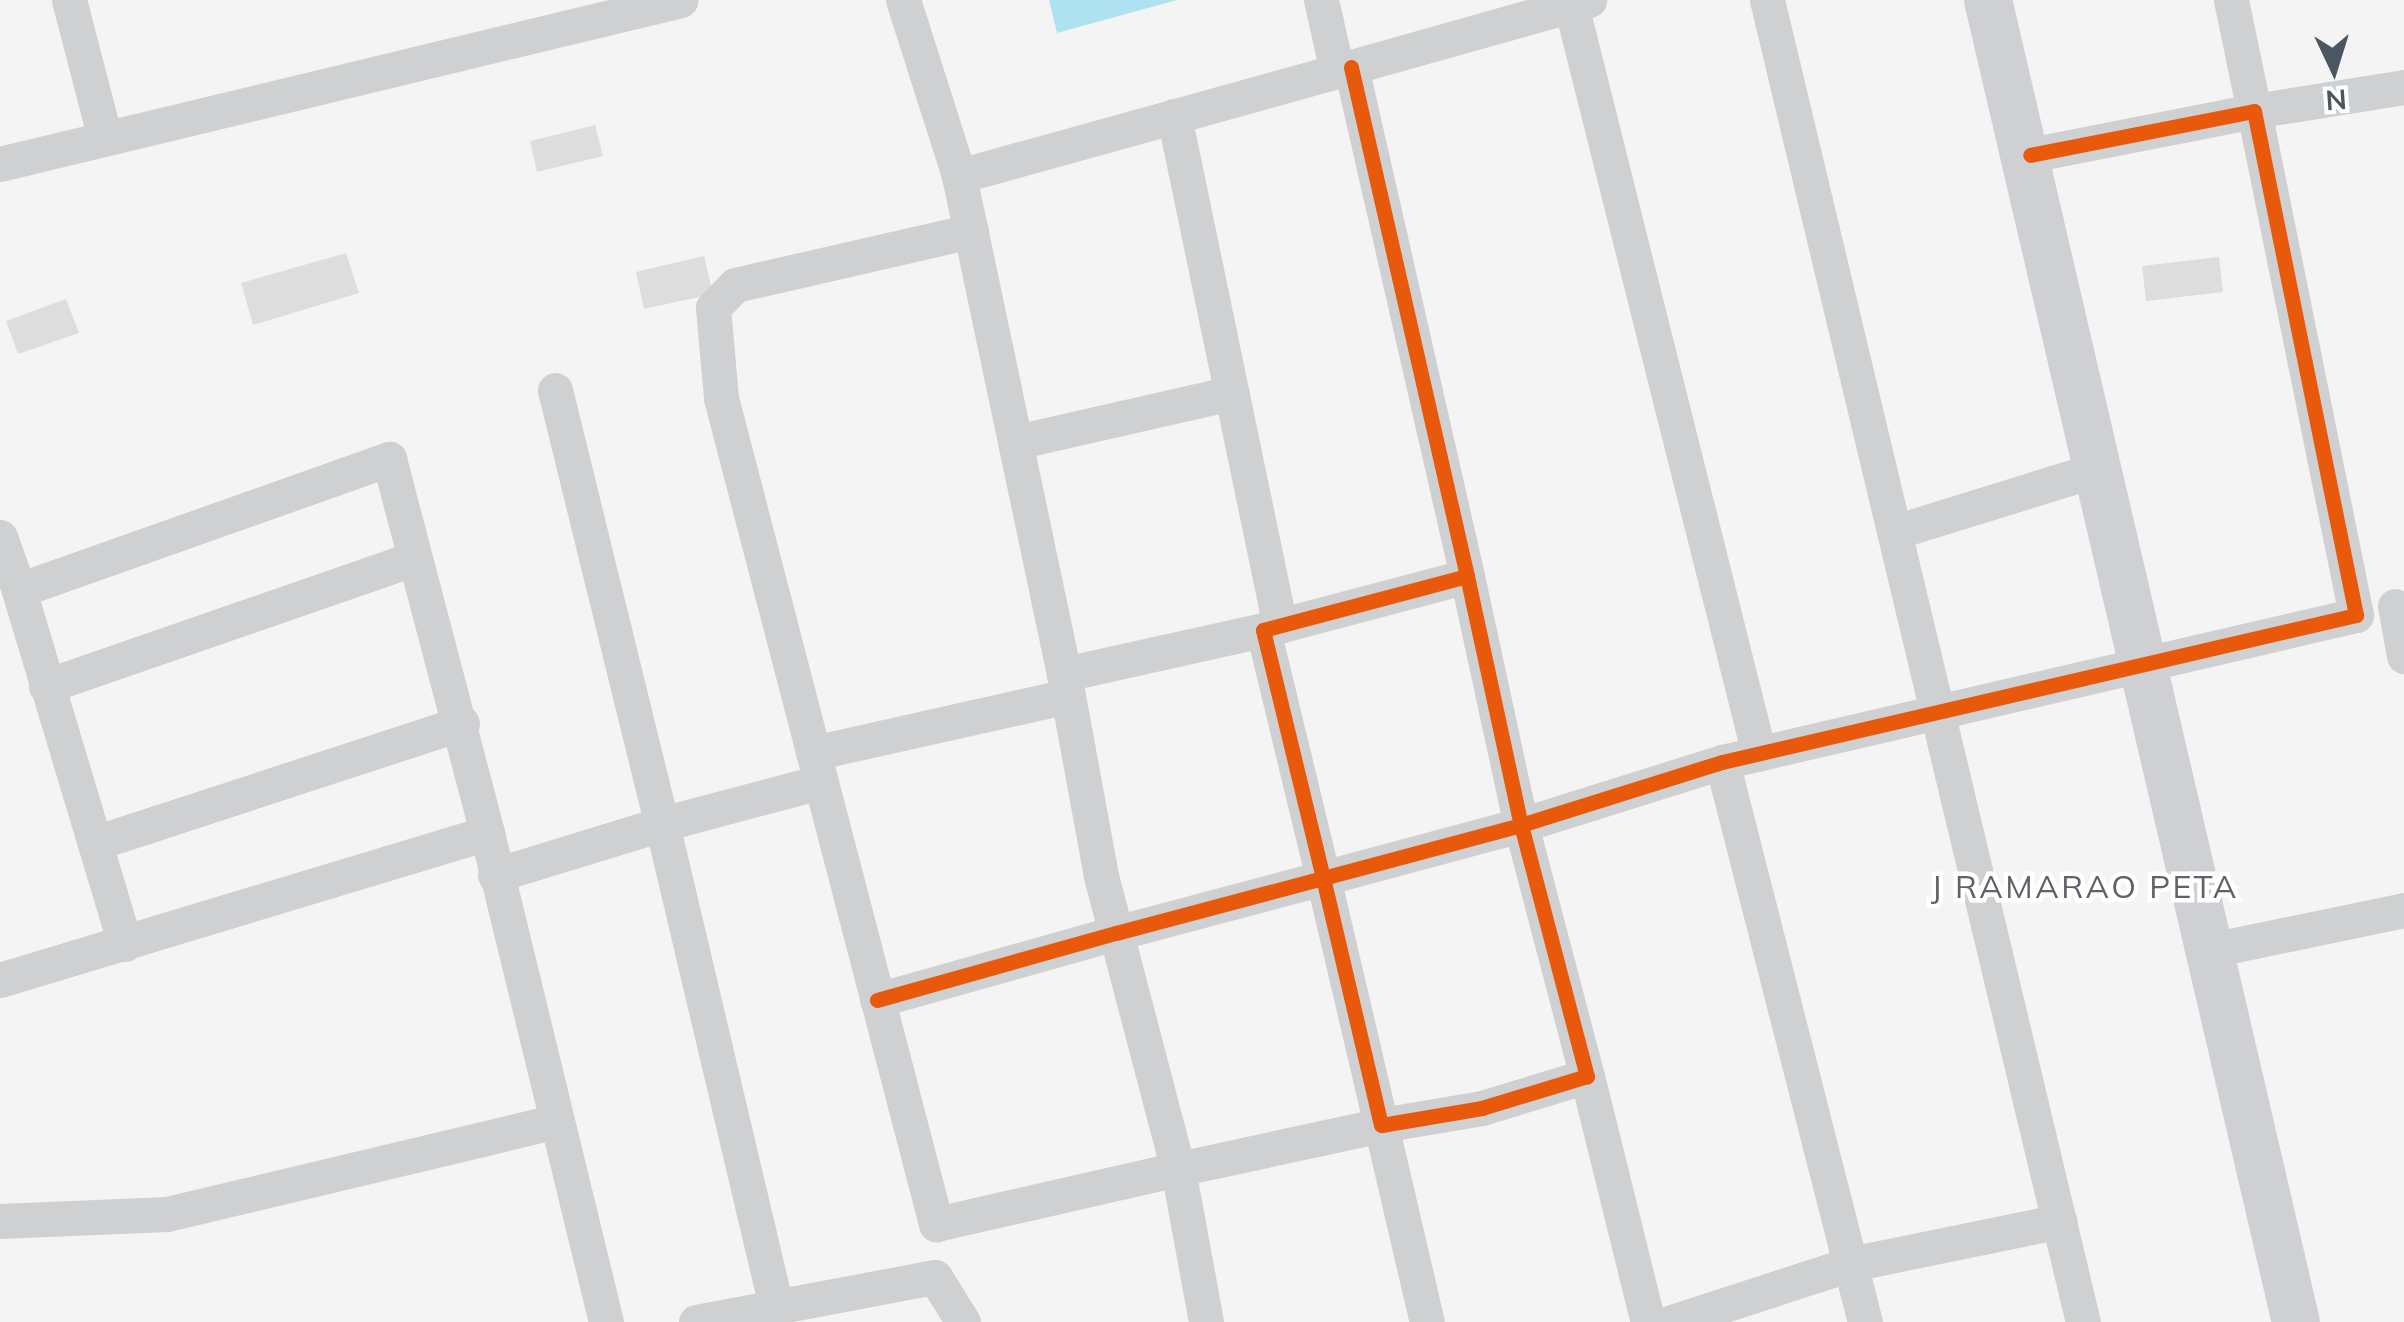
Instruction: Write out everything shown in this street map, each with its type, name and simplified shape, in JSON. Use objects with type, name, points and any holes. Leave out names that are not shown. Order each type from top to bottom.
[{"type":"street","points":[[69,0],[105,138]]},
{"type":"street","points":[[0,164],[681,0]]},
{"type":"street","points":[[903,0],[960,176],[1116,933],[1178,1169],[1206,1322]]},
{"type":"street","points":[[1320,0],[1344,69],[1467,576],[1521,825],[1648,1322]]},
{"type":"street","points":[[1767,0],[1898,531],[2082,1322]]},
{"type":"street","points":[[1988,0],[2030,155],[2296,1322]]},
{"type":"street","points":[[2231,0],[2356,615]]},
{"type":"street","points":[[960,176],[1580,2],[1759,754]]},
{"type":"street","points":[[2030,155],[2404,86]]},
{"type":"street","points":[[1174,116],[1232,393],[1271,628],[1323,878],[1427,1322]]},
{"type":"street","points":[[971,230],[735,285],[713,308],[721,398],[936,1224],[1381,1126],[1587,1076]]},
{"type":"street","points":[[555,390],[662,824],[764,1310]]},
{"type":"street","points":[[1016,442],[1232,393]]},
{"type":"street","points":[[19,590],[389,459],[413,559],[462,723],[495,875],[606,1322]]},
{"type":"street","points":[[1898,531],[2101,468]]},
{"type":"street","points":[[0,537],[125,944]]},
{"type":"street","points":[[46,686],[413,559]]},
{"type":"street","points":[[495,875],[662,824],[816,767],[1066,685],[1467,576]]},
{"type":"street","points":[[877,1000],[1521,825],[1722,762],[1942,716],[2400,605],[2404,656]]},
{"type":"street","points":[[95,843],[462,723]]},
{"type":"street","points":[[1722,762],[1864,1322]]},
{"type":"street","points":[[0,980],[488,833]]},
{"type":"street","points":[[2211,950],[2404,910]]},
{"type":"street","points":[[0,1222],[167,1214],[556,1121]]},
{"type":"street","points":[[1672,1322],[1851,1264],[2060,1221]]},
{"type":"street","points":[[696,1322],[936,1277],[963,1322]]},
{"type":"water","points":[[1049,0],[1177,0],[1057,33]]},
{"type":"building","points":[[595,125],[603,156],[537,172],[530,141]]},
{"type":"building","points":[[346,253],[359,293],[253,325],[241,283]]},
{"type":"building","points":[[704,256],[713,294],[644,309],[636,272]]},
{"type":"building","points":[[2219,257],[2223,292],[2146,301],[2142,266]]},
{"type":"building","points":[[66,299],[79,333],[18,354],[6,321]]},
{"type":"cycle path","points":[[877,1000],[1116,933],[1323,878],[1521,825],[1587,1076],[1482,1108],[1381,1125],[1323,878],[1263,630],[1467,576],[1351,67]]},
{"type":"cycle path","points":[[1467,576],[1521,825],[1722,762],[2356,615],[2254,111],[2030,155]]},
{"type":"district","name":"J RAMARAO PETA","points":[[2085,886]]}]
